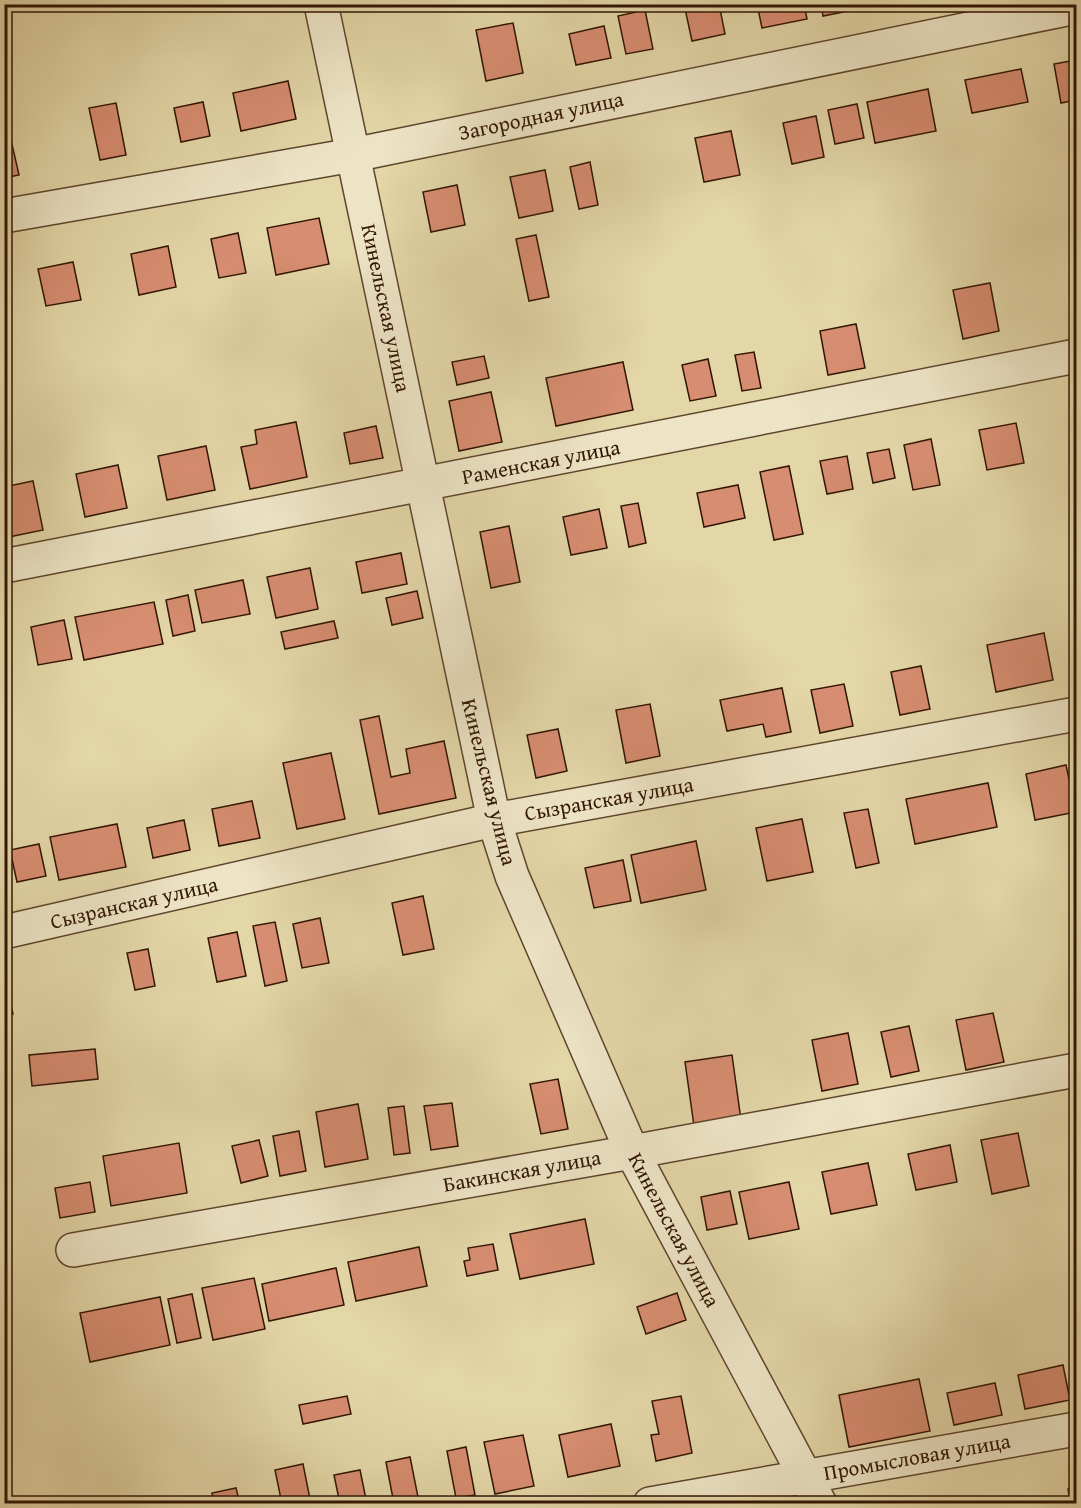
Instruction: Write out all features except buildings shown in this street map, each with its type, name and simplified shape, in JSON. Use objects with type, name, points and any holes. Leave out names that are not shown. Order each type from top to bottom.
[{"type":"street","name":"Кинельская улица","points":[[321,4],[494,820],[512,876],[632,1152],[813,1490]]},
{"type":"street","name":"Загородная улица","points":[[4,216],[353,154],[1077,7]]},
{"type":"street","name":"Раменская улица","points":[[4,566],[1077,356]]},
{"type":"street","name":"Сызранская улица","points":[[4,933],[494,820],[1077,714]]},
{"type":"street","name":"Бакинская улица","points":[[73,1250],[632,1152],[1077,1070]]},
{"type":"street","name":"Промысловая улица","points":[[650,1503],[813,1490],[1077,1429]]}]
